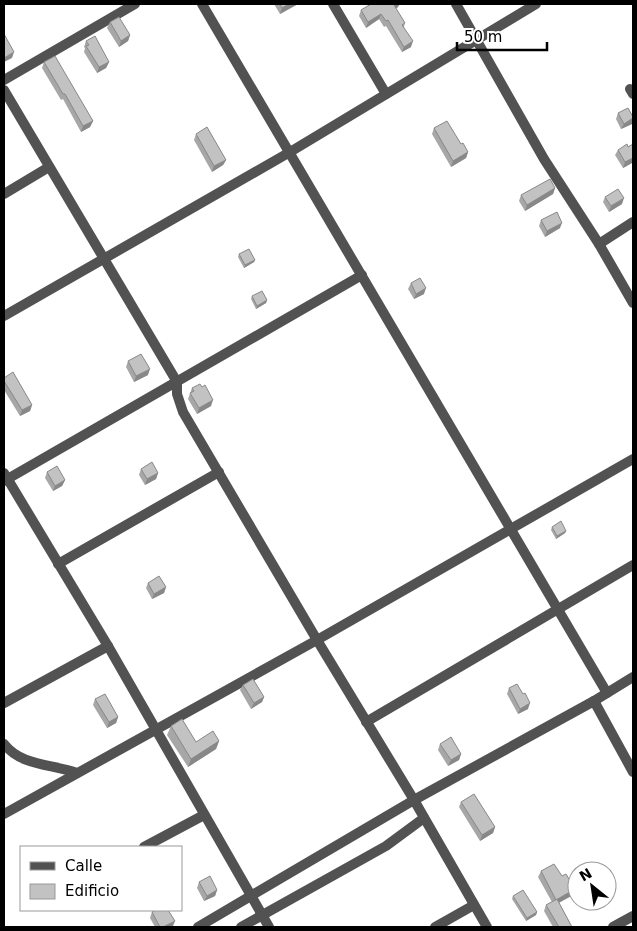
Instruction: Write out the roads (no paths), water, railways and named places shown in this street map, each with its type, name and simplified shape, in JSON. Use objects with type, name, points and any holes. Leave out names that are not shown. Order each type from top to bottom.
[{"type":"street","points":[[4,80],[135,4]]},
{"type":"street","points":[[202,4],[608,693]]},
{"type":"street","points":[[333,4],[386,94]]},
{"type":"street","points":[[456,4],[544,159],[599,244],[633,303]]},
{"type":"street","points":[[4,316],[290,152],[536,4]]},
{"type":"street","points":[[4,90],[177,382],[177,394],[183,412],[414,800],[487,927]]},
{"type":"street","points":[[4,194],[49,167]]},
{"type":"street","points":[[599,244],[633,222]]},
{"type":"street","points":[[269,927],[108,646],[5,478],[177,382],[362,275]]},
{"type":"street","points":[[4,814],[317,640],[633,459]]},
{"type":"street","points":[[58,564],[219,472]]},
{"type":"street","points":[[366,722],[633,565]]},
{"type":"street","points":[[4,703],[108,646]]},
{"type":"street","points":[[198,927],[414,800],[594,701],[633,677]]},
{"type":"street","points":[[594,701],[633,772]]},
{"type":"street","points":[[4,744],[20,758],[38,764],[62,767],[77,773]]},
{"type":"street","points":[[146,846],[204,815]]},
{"type":"street","points":[[241,927],[386,846],[424,818]]},
{"type":"street","points":[[435,927],[474,905]]},
{"type":"street","points":[[612,927],[633,916]]}]
